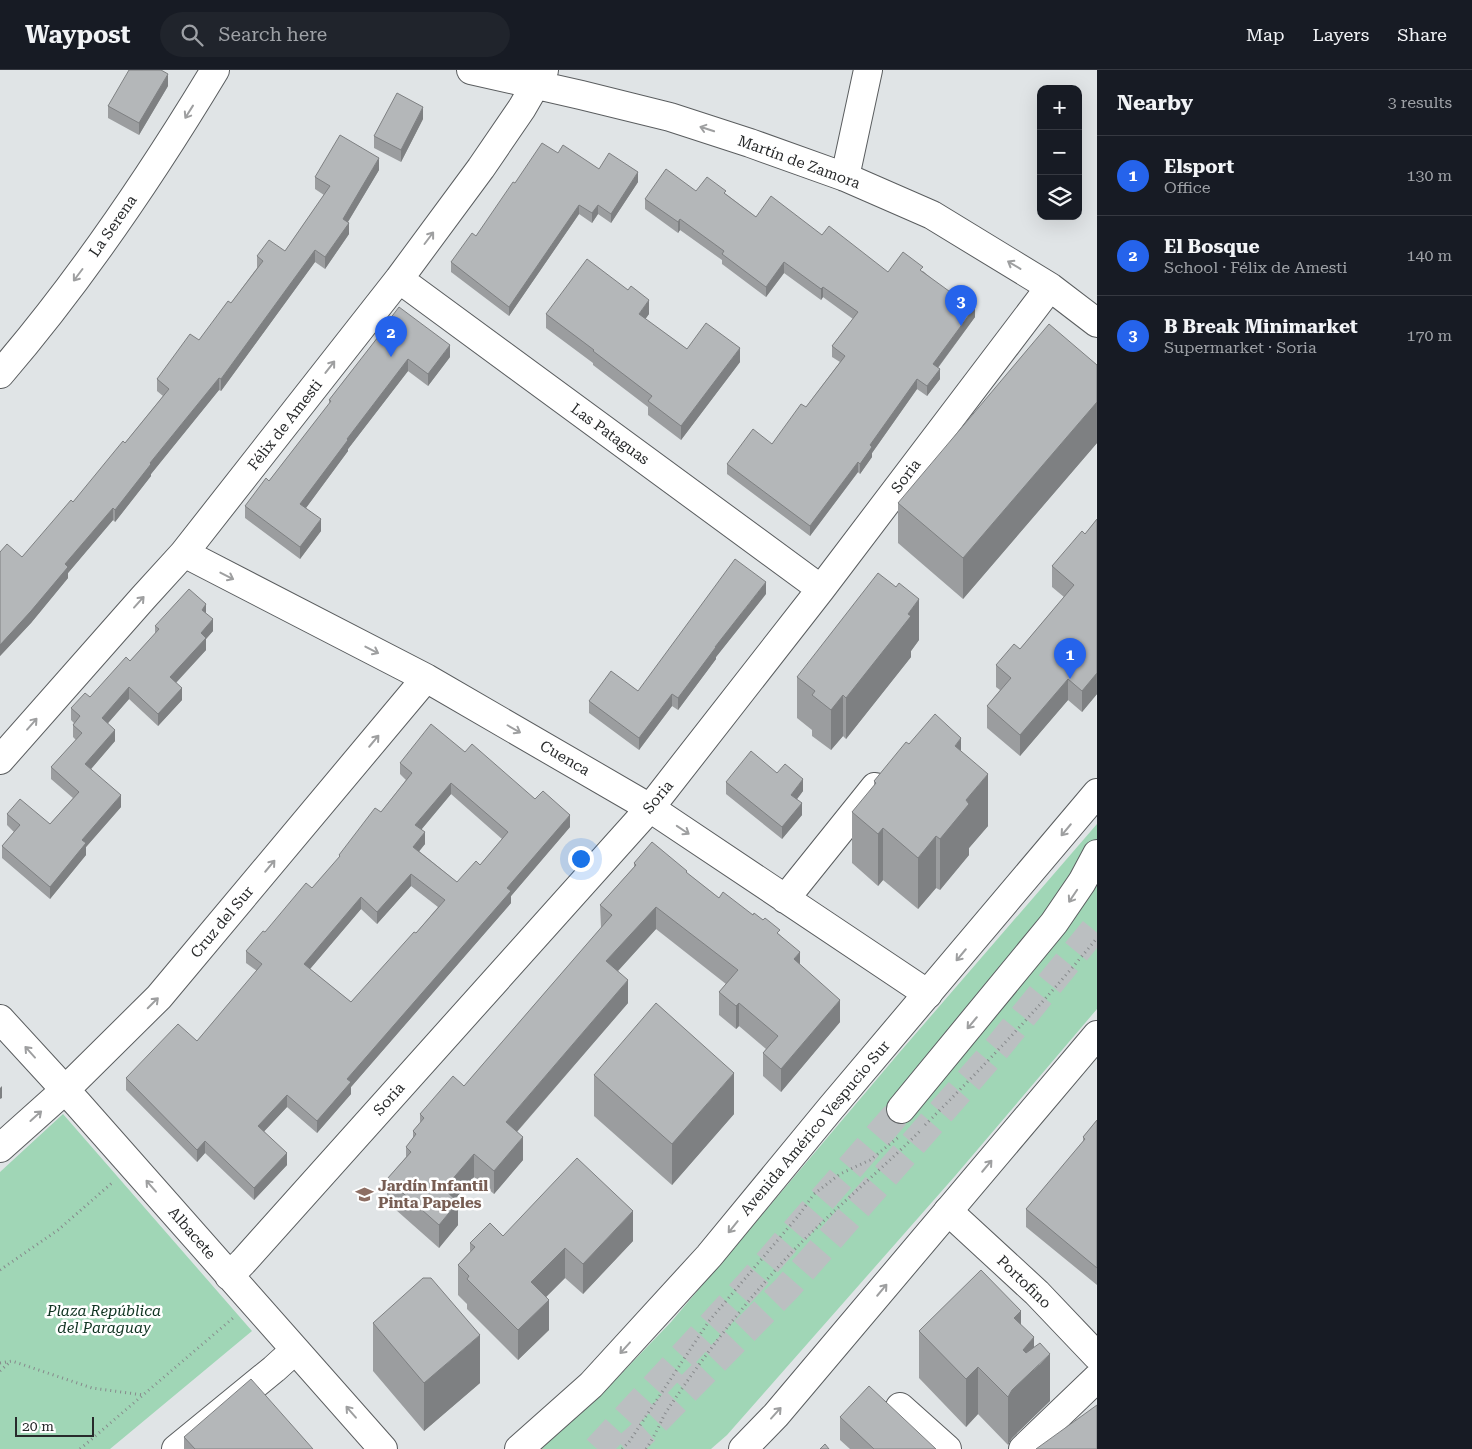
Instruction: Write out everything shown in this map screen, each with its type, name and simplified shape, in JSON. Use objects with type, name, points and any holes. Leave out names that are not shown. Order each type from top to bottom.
[{"type":"main road","name":"La Serena","points":[[0,374],[93,255],[175,135],[214,70]]},
{"type":"main road","name":"Martín de Zamora","points":[[471,70],[540,77],[750,143],[845,177],[932,216],[1050,287],[1097,323]]},
{"type":"main road","points":[[845,177],[868,70]]},
{"type":"main road","name":"Félix de Amesti","points":[[0,760],[142,598],[184,554],[399,279],[481,168],[540,77]]},
{"type":"main road","name":"Las Pataguas","points":[[399,279],[820,589]]},
{"type":"main road","name":"Soria","points":[[230,1276],[650,808],[1050,287]]},
{"type":"main road","name":"Cuenca","points":[[184,554],[426,678],[650,808],[928,994]]},
{"type":"main road","name":"Cruz del Sur","points":[[0,1148],[65,1090],[159,997],[426,678]]},
{"type":"main road","points":[[785,899],[893,764]]},
{"type":"main road","name":"Avenida Américo Vespucio Sur","points":[[519,1449],[591,1385],[709,1256],[830,1109],[1097,793]]},
{"type":"main road","points":[[901,1122],[1054,923],[1082,882],[1097,854]]},
{"type":"main road","name":"Albacete","points":[[0,1019],[132,1164],[383,1449]]},
{"type":"main road","points":[[743,1449],[776,1415],[1097,1035]]},
{"type":"main road","name":"Portofino","points":[[948,1211],[1037,1293],[1097,1356]]},
{"type":"main road","points":[[176,1449],[296,1350]]},
{"type":"main road","points":[[1023,1449],[1097,1378]]},
{"type":"main road","points":[[900,1407],[947,1449]]},
{"type":"path","points":[[646,1449],[666,1412],[705,1356],[792,1253],[969,1082],[1021,1026],[1097,938]]},
{"type":"path","points":[[622,1449],[629,1442],[709,1321],[799,1215],[814,1194],[840,1174],[870,1160],[901,1122]]},
{"type":"path","points":[[0,1270],[58,1230],[132,1164]]},
{"type":"path","points":[[80,1449],[253,1302]]},
{"type":"path","points":[[0,1363],[12,1361],[92,1388],[144,1395]]},
{"type":"path","points":[[0,1371],[12,1361]]},
{"type":"green space","points":[[1097,824],[1097,1009],[955,1176],[727,1435],[711,1449],[540,1449],[595,1401],[671,1322],[899,1053]]},
{"type":"green space","name":"Plaza República del Paraguay","points":[[63,1114],[252,1331],[110,1449],[0,1449],[0,1172]]},
{"type":"building","points":[[129,70],[161,70],[168,74],[139,123],[108,106]]},
{"type":"building","points":[[397,93],[423,107],[401,150],[374,136]]},
{"type":"building","points":[[340,135],[379,158],[343,219],[349,223],[325,257],[315,250],[221,379],[219,378],[150,463],[115,510],[113,508],[65,564],[68,567],[0,645],[0,552],[7,544],[22,557],[71,500],[73,502],[123,441],[125,443],[169,389],[157,379],[190,334],[199,340],[228,301],[231,303],[263,261],[257,256],[269,240],[285,251],[330,186],[315,177]]},
{"type":"building","points":[[542,143],[558,153],[563,145],[599,169],[609,153],[638,172],[611,214],[598,205],[592,213],[579,205],[509,307],[451,262],[472,233],[476,236]]},
{"type":"building","points":[[666,169],[696,191],[707,177],[726,191],[724,193],[756,217],[771,196],[822,235],[829,226],[888,272],[903,252],[923,267],[920,270],[975,307],[933,364],[940,369],[927,386],[917,379],[870,445],[872,447],[860,464],[858,462],[810,526],[727,464],[753,429],[772,444],[801,404],[806,407],[845,356],[832,346],[858,312],[823,287],[821,289],[784,262],[766,287],[722,254],[724,251],[680,219],[678,222],[645,199]]},
{"type":"building","points":[[587,259],[628,290],[631,286],[649,300],[639,314],[687,349],[706,323],[740,348],[681,426],[648,401],[652,396],[546,314]]},
{"type":"building","points":[[399,307],[450,345],[428,374],[408,359],[347,439],[300,504],[321,519],[300,547],[245,506],[266,478],[269,481],[331,401],[329,400]]},
{"type":"building","points":[[1049,324],[1097,365],[1097,402],[963,558],[898,503]]},
{"type":"building","points":[[1097,519],[1097,673],[1082,691],[1068,679],[1020,735],[987,706],[1011,678],[996,665],[1014,644],[1020,649],[1074,585],[1052,566],[1082,531],[1085,534]]},
{"type":"building","points":[[735,559],[766,582],[678,698],[672,694],[639,738],[589,701],[611,671],[638,691]]},
{"type":"building","points":[[878,573],[896,587],[899,583],[919,599],[908,614],[911,616],[846,698],[843,695],[831,710],[812,695],[815,691],[797,677]]},
{"type":"building","points":[[189,589],[206,604],[202,610],[213,619],[201,633],[206,638],[170,677],[182,688],[158,714],[129,687],[102,718],[115,730],[85,764],[121,795],[82,840],[86,843],[50,887],[2,846],[20,825],[7,814],[20,799],[50,824],[79,792],[51,767],[82,733],[73,725],[80,716],[71,708],[85,693],[90,697],[126,657],[130,661],[159,629],[155,626]]},
{"type":"building","points":[[935,714],[961,738],[955,746],[988,774],[966,800],[969,804],[940,839],[936,836],[918,858],[883,828],[878,834],[852,812],[876,783],[874,781],[906,742],[909,744]]},
{"type":"building","points":[[431,724],[465,752],[472,744],[535,799],[543,791],[570,815],[507,888],[511,891],[347,1079],[351,1082],[317,1121],[287,1095],[258,1126],[287,1153],[254,1188],[205,1141],[197,1150],[126,1078],[178,1024],[197,1041],[262,964],[246,951],[263,931],[265,932],[306,883],[312,888],[340,856],[375,808],[381,812],[412,773],[400,763]],"holes":[[[451,783],[508,832],[480,865],[476,861],[457,882],[413,847],[425,832],[415,825]],[[411,874],[445,900],[351,1002],[304,964],[361,897],[377,912]]]},
{"type":"building","points":[[751,751],[777,773],[785,764],[803,779],[791,795],[802,803],[782,827],[726,782]]},
{"type":"building","points":[[652,842],[719,898],[723,892],[753,915],[754,913],[763,920],[765,918],[780,930],[777,933],[800,952],[794,959],[840,1000],[781,1069],[763,1053],[778,1036],[739,1003],[736,1006],[719,992],[738,970],[656,907],[606,961],[628,980],[506,1122],[523,1137],[494,1171],[474,1154],[444,1189],[458,1202],[439,1225],[387,1179],[411,1152],[406,1147],[416,1134],[413,1131],[424,1118],[420,1114],[453,1076],[464,1086],[612,915],[600,905],[636,865],[634,863]]},
{"type":"building","points":[[656,1003],[734,1073],[672,1144],[594,1075]]},
{"type":"building","points":[[1097,1120],[1097,1268],[1026,1209],[1085,1139],[1083,1137]]},
{"type":"building","points":[[577,1158],[633,1211],[583,1264],[565,1248],[531,1282],[549,1300],[518,1330],[467,1279],[469,1276],[458,1265],[475,1247],[470,1243],[490,1223],[503,1236]]},
{"type":"building","points":[[981,1270],[1021,1311],[1014,1318],[1034,1337],[1023,1350],[1026,1353],[1040,1343],[1050,1354],[1012,1390],[1008,1397],[978,1367],[966,1379],[919,1331]]},
{"type":"building","points":[[423,1278],[431,1278],[480,1335],[424,1383],[373,1323]]},
{"type":"building","points":[[251,1379],[313,1449],[195,1449],[184,1437]]},
{"type":"building","points":[[869,1386],[936,1449],[874,1449],[840,1417]]},
{"type":"building","points":[[1097,1405],[1097,1449],[1036,1449]]},
{"type":"building","points":[[825,1444],[829,1449],[820,1449]]},
{"type":"tunnel","points":[[625,1449],[655,1422],[787,1288],[998,1047],[1097,926]]},
{"type":"tunnel","points":[[597,1449],[749,1284],[901,1109]]},
{"type":"place","name":"B Break Minimarket","points":[[961,326]]},
{"type":"place","name":"El Bosque","points":[[391,357]]},
{"type":"place","name":"Elsport","points":[[1070,679]]},
{"type":"place","name":"Jardín Infantil Pinta Papeles","points":[[364,1195]]}]
